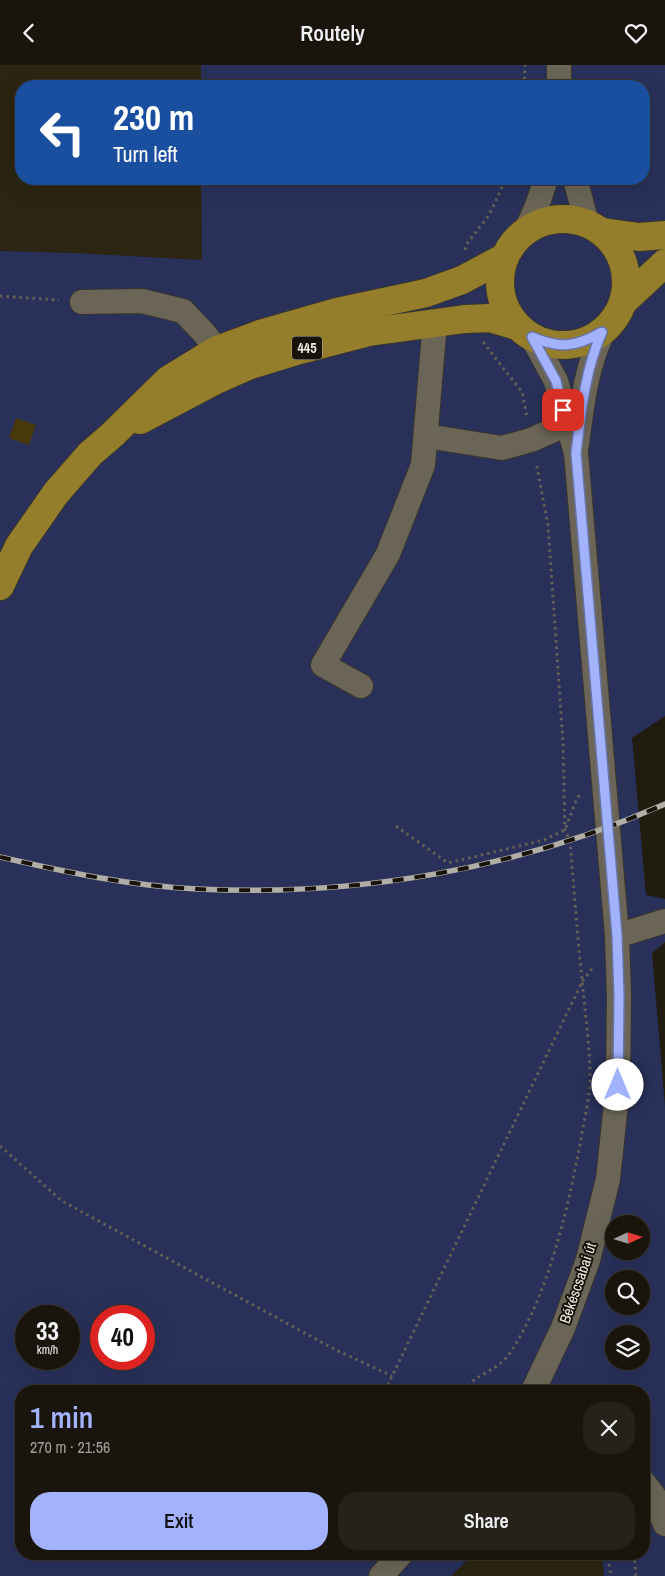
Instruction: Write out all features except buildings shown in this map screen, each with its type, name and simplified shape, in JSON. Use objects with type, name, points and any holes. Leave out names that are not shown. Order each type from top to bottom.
[{"type":"main road","name":"445","points":[[525,331],[507,311],[501,293],[500,274],[505,257],[526,230],[541,222],[568,219],[595,228],[639,237],[665,235]]},
{"type":"main road","name":"445","points":[[112,435],[214,381],[250,365],[369,332],[435,322],[490,319],[525,331],[549,344],[568,345],[586,341],[602,332],[616,318],[624,301],[627,282],[624,264],[616,246],[595,228]]},
{"type":"main road","name":"445","points":[[0,586],[19,547],[56,493],[90,454],[168,380],[218,350],[260,334],[337,312],[426,293],[462,280],[505,257]]},
{"type":"main road","name":"445","points":[[624,301],[665,263]]},
{"type":"street","points":[[559,65],[560,80]]},
{"type":"street","points":[[526,230],[544,185]]},
{"type":"street","points":[[577,185],[595,228]]},
{"type":"street","points":[[82,302],[142,301],[183,311],[218,350]]},
{"type":"street","points":[[361,687],[323,665],[388,554],[423,465],[435,322]]},
{"type":"street","name":"Békéscsabai út","points":[[525,331],[556,381],[576,453]]},
{"type":"street","name":"Békéscsabai út","points":[[535,1385],[563,1328],[588,1260],[608,1179],[618,1085],[619,995],[617,936],[576,453],[586,383],[594,351],[602,332]]},
{"type":"street","points":[[426,436],[502,448],[531,440],[567,425]]},
{"type":"street","points":[[617,936],[665,921]]},
{"type":"street","points":[[650,1490],[654,1495],[665,1524]]},
{"type":"street","points":[[380,1576],[395,1560]]},
{"type":"path","points":[[524,65],[524,80]]},
{"type":"path","points":[[462,280],[466,245],[488,215],[503,185]]},
{"type":"path","points":[[0,296],[82,302]]},
{"type":"path","points":[[465,319],[522,392],[548,525],[562,742],[564,830],[570,841],[589,1045],[590,1085],[572,1183],[546,1278],[529,1317],[510,1353],[502,1364],[474,1380],[469,1385]]},
{"type":"path","points":[[396,826],[448,863],[544,840],[564,830],[576,798],[603,774]]},
{"type":"path","points":[[388,1385],[582,982],[617,936]]},
{"type":"path","points":[[0,1146],[62,1201],[336,1350],[392,1376]]},
{"type":"path","points":[[635,1560],[636,1576]]},
{"type":"path","points":[[610,1564],[611,1576]]},
{"type":"shaded area","points":[[0,65],[201,65],[201,80],[15,80],[15,185],[201,185],[202,260],[0,251]]},
{"type":"shaded area","points":[[201,65],[665,65],[665,716],[632,738],[646,895],[665,899],[665,942],[652,953],[665,1106],[665,1576],[604,1576],[603,1560],[650,1560],[650,1385],[15,1385],[15,1560],[468,1560],[451,1576],[0,1576],[0,251],[202,260],[201,185],[650,185],[650,80],[201,80]]},
{"type":"shaded area","points":[[468,1560],[603,1560],[604,1576],[451,1576]]},
{"type":"railway","points":[[0,857],[49,868],[147,885],[197,889],[317,888],[377,883],[495,862],[609,827],[665,804]]},
{"type":"route","points":[[563,410],[556,381],[532,337],[549,344],[568,345],[586,341],[602,332],[594,351],[586,383],[576,453],[617,936],[619,995],[618,1085]]}]
